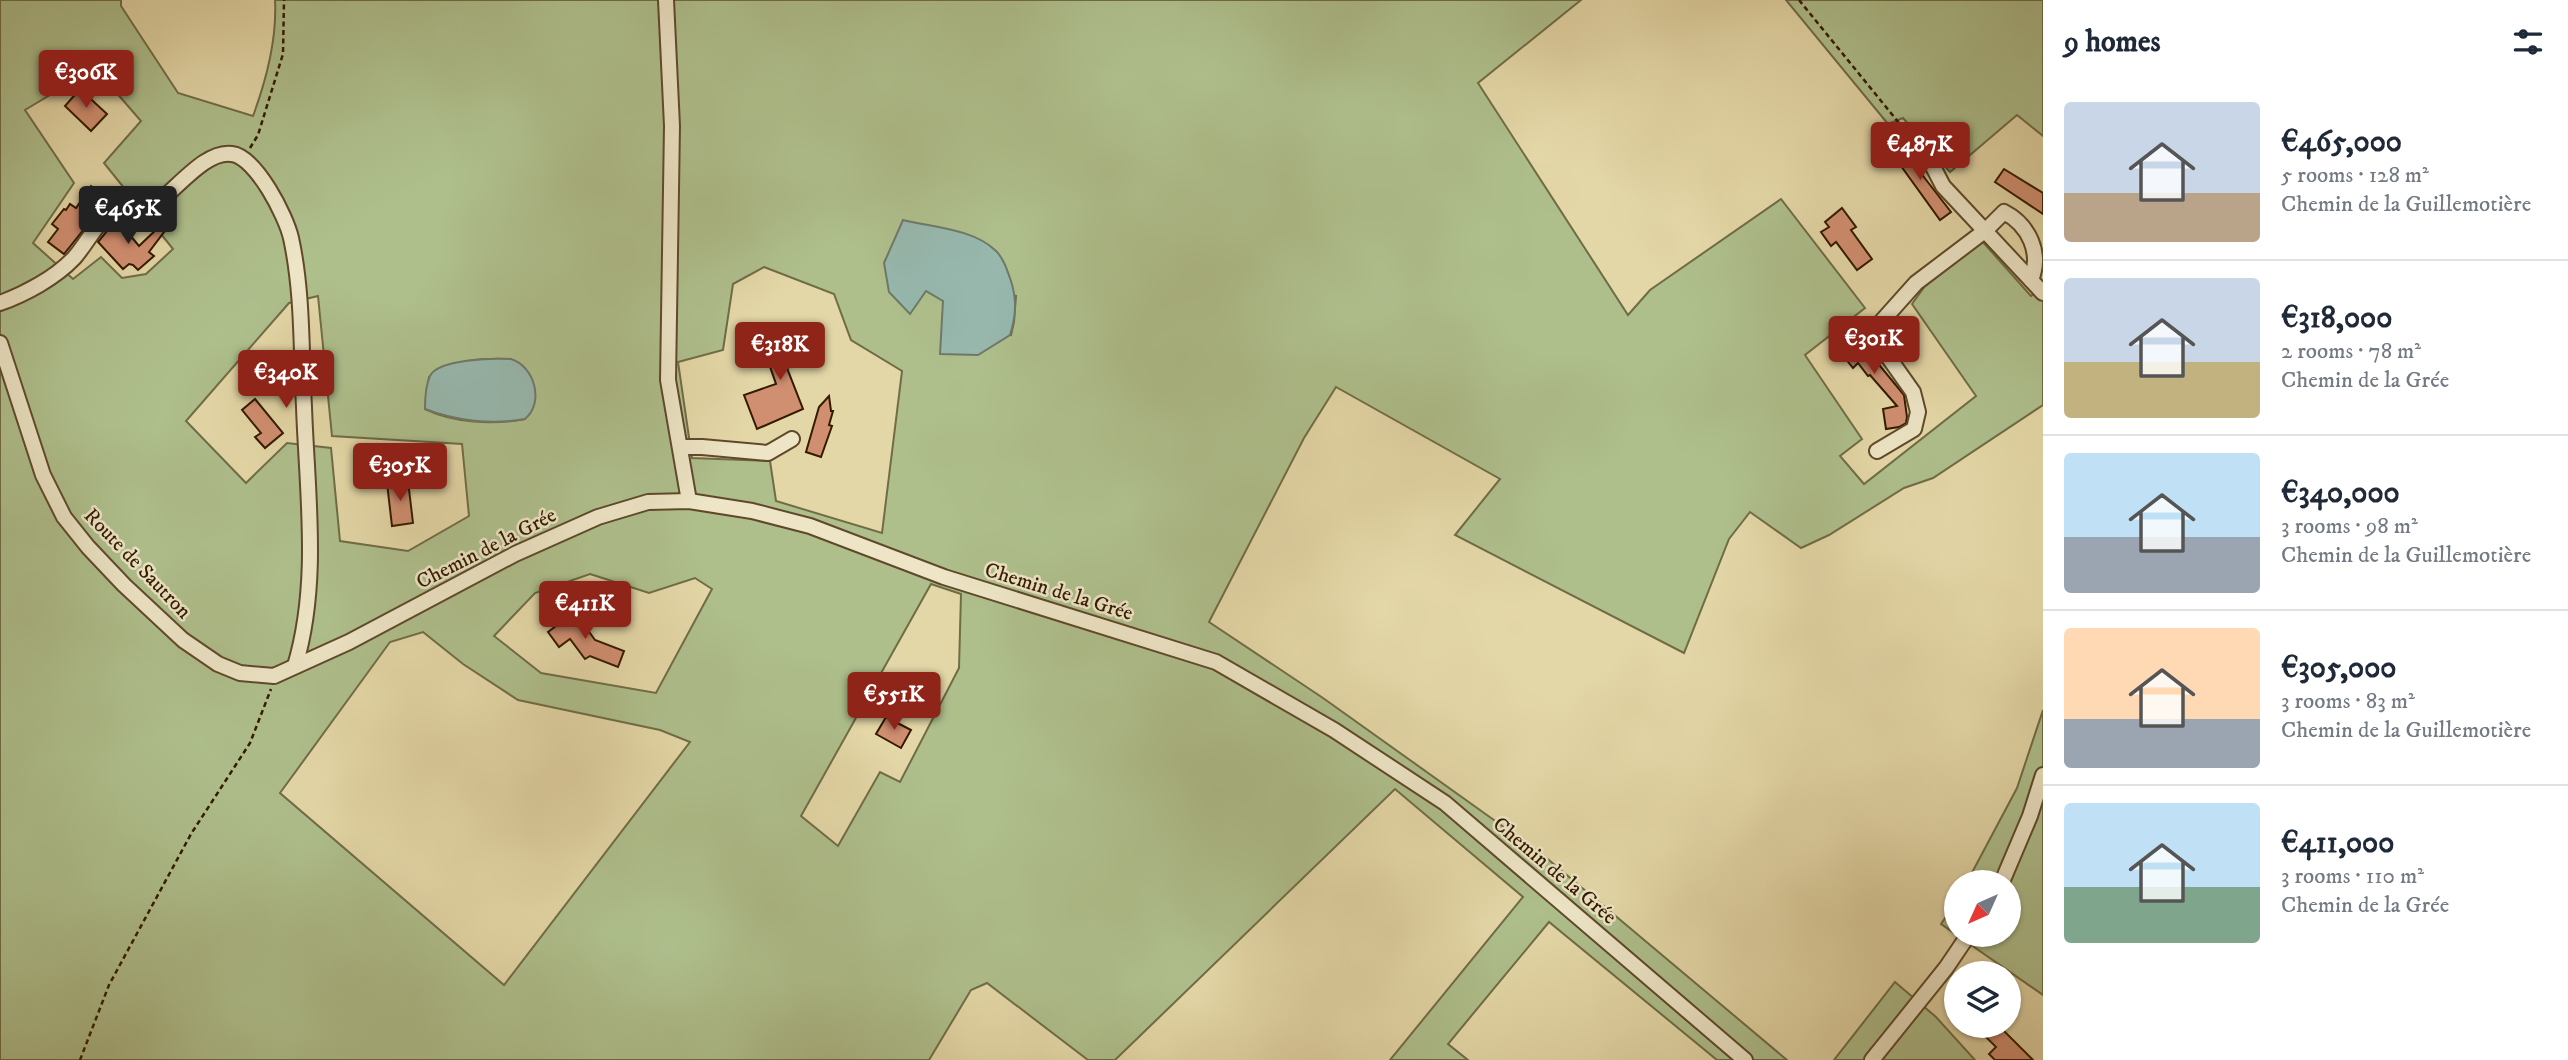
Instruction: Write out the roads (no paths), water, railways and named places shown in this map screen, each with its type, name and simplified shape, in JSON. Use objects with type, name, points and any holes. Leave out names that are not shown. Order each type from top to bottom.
[{"type":"street","points":[[666,0],[672,126],[668,380],[689,501]]},
{"type":"street","points":[[1908,134],[1928,157],[1943,186],[2043,293]]},
{"type":"street","points":[[0,303],[17,297],[59,271],[74,258],[111,211],[138,216],[157,205],[200,165],[213,157],[233,153],[243,158],[258,175],[284,218],[299,288],[309,601],[295,666]]},
{"type":"street","points":[[1877,451],[1914,429],[1918,412],[1913,392],[1877,341],[1882,321],[1916,283],[1986,230],[2004,212],[2013,217],[2029,237],[2036,254],[2036,268],[2031,280]]},
{"type":"street","name":"Route de Sautron","points":[[0,343],[43,475],[64,517],[88,547],[183,640],[218,663],[240,673],[274,676]]},
{"type":"street","points":[[681,447],[768,453],[793,439]]},
{"type":"street","name":"Chemin de la Grée","points":[[274,676],[349,642],[515,554],[598,517],[648,502],[689,501],[752,511],[810,526],[944,577],[1216,662],[1334,730],[1445,803],[1745,1060]]},
{"type":"street","points":[[2007,870],[2030,816],[2043,775]]},
{"type":"street","points":[[1872,1060],[1960,947]]},
{"type":"water","points":[[903,220],[965,233],[996,251],[1005,265],[1015,301],[1010,335],[978,355],[940,354],[943,301],[926,291],[910,314],[889,292],[884,263]]},
{"type":"water","points":[[511,359],[526,369],[534,385],[534,403],[525,419],[474,421],[425,409],[428,383],[435,370],[467,361]]}]
